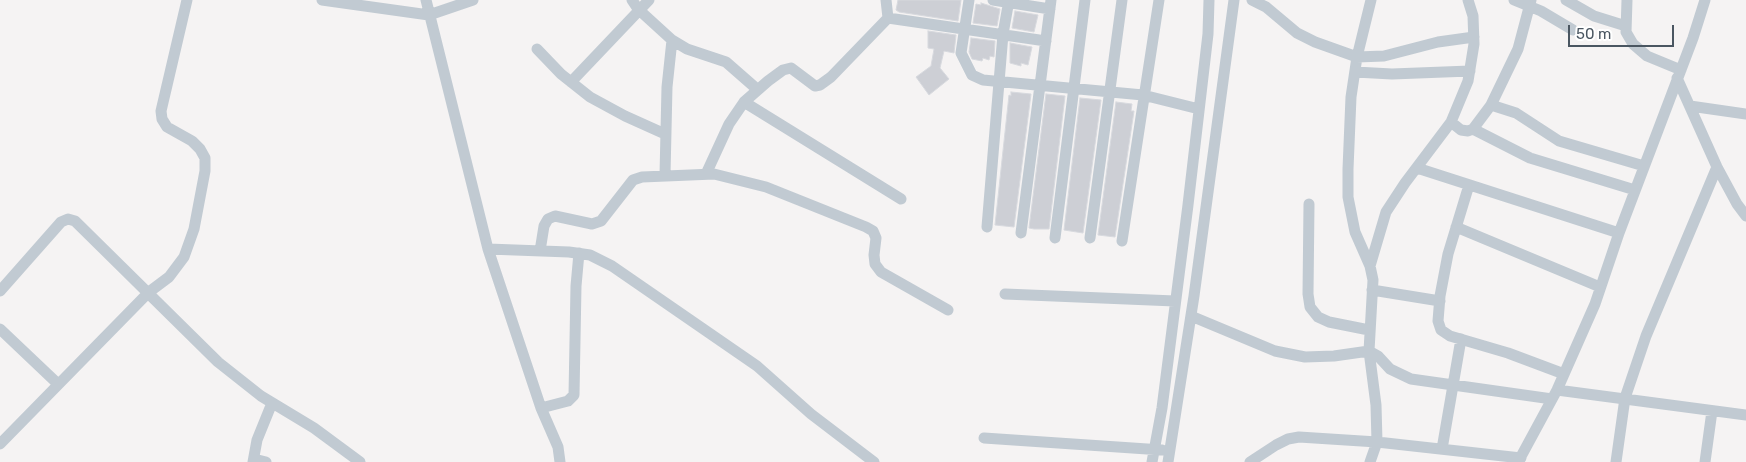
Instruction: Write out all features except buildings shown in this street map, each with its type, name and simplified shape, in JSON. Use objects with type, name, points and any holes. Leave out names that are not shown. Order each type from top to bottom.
[{"type":"street","points":[[0,444],[149,292],[169,277],[184,257],[194,229],[205,170],[205,158],[200,148],[167,127],[162,120],[163,98],[187,0]]},
{"type":"street","points":[[322,0],[429,14],[473,0]]},
{"type":"street","points":[[426,0],[488,250],[541,408],[558,447],[560,462]]},
{"type":"street","points":[[571,82],[635,4],[649,0]]},
{"type":"street","points":[[886,0],[888,18]]},
{"type":"street","points":[[969,0],[961,53],[972,75],[983,80],[1000,82],[1143,95],[1199,109]]},
{"type":"street","points":[[993,0],[1050,4],[1021,233]]},
{"type":"street","points":[[1055,238],[1085,0]]},
{"type":"street","points":[[1090,238],[1122,0]]},
{"type":"street","points":[[1122,241],[1159,0]]},
{"type":"street","points":[[1164,453],[1162,408],[1199,109],[1209,0]]},
{"type":"street","points":[[1152,462],[1164,453],[1191,316],[1234,0]]},
{"type":"street","points":[[1252,0],[1266,7],[1297,33],[1315,42],[1357,57],[1384,56],[1438,42],[1474,36]]},
{"type":"street","points":[[1370,462],[1377,442],[1376,405],[1369,351],[1372,290],[1370,266],[1355,232],[1348,197],[1349,126],[1355,72],[1371,0]]},
{"type":"street","points":[[1370,266],[1386,212],[1394,197],[1451,122],[1468,81],[1474,36],[1473,16],[1468,0]]},
{"type":"street","points":[[1514,0],[1531,3],[1573,30]]},
{"type":"street","points":[[1566,0],[1594,16],[1626,26]]},
{"type":"street","points":[[1627,0],[1626,32],[1633,44],[1647,56],[1679,74],[1690,106],[1718,168],[1737,204],[1746,216]]},
{"type":"street","points":[[1250,462],[1276,445],[1288,439],[1299,437],[1442,448],[1520,460],[1555,394],[1600,287],[1705,0]]},
{"type":"street","points":[[987,226],[1003,34],[1008,1]]},
{"type":"street","points":[[1451,122],[1461,130],[1468,131],[1473,129],[1491,105],[1518,49],[1531,3]]},
{"type":"street","points":[[635,4],[672,40],[687,49],[726,62],[758,90]]},
{"type":"street","points":[[888,18],[1046,41]]},
{"type":"street","points":[[706,174],[729,124],[744,102],[758,90],[782,70],[790,68],[815,86],[820,85],[831,77],[888,18]]},
{"type":"street","points":[[664,175],[672,40]]},
{"type":"street","points":[[537,49],[571,82],[590,96],[618,112],[665,134]]},
{"type":"street","points":[[1355,72],[1392,74],[1470,71]]},
{"type":"street","points":[[744,102],[901,199]]},
{"type":"street","points":[[1491,105],[1516,113],[1559,141],[1644,166]]},
{"type":"street","points":[[1690,106],[1746,114]]},
{"type":"street","points":[[1473,129],[1530,158],[1635,190]]},
{"type":"street","points":[[1417,168],[1619,233]]},
{"type":"street","points":[[1616,462],[1624,398],[1646,336],[1718,168]]},
{"type":"street","points":[[540,251],[544,226],[548,219],[555,216],[592,224],[600,221],[609,213],[633,180],[642,177],[664,175],[706,174],[733,178],[766,187],[866,227],[873,231],[876,238],[875,264],[881,272],[948,310]]},
{"type":"street","points":[[1469,185],[1448,254],[1440,301],[1438,321],[1440,330],[1564,374]]},
{"type":"street","points":[[1308,204],[1308,294],[1310,307],[1318,317],[1329,322],[1369,330]]},
{"type":"street","points":[[0,291],[61,222],[68,219],[75,221],[218,362],[272,403],[314,428],[360,462]]},
{"type":"street","points":[[1456,227],[1600,287]]},
{"type":"street","points":[[488,250],[540,251],[590,255],[612,266],[673,310],[722,340],[874,462]]},
{"type":"street","points":[[541,408],[568,400],[574,395],[579,254]]},
{"type":"street","points":[[1372,290],[1440,301]]},
{"type":"street","points":[[1005,294],[1175,301]]},
{"type":"street","points":[[1191,316],[1275,351],[1305,357],[1334,356],[1369,351],[1397,374],[1411,379],[1454,385],[1624,398],[1746,415]]},
{"type":"street","points":[[0,329],[58,384]]},
{"type":"street","points":[[1442,448],[1462,339]]},
{"type":"street","points":[[266,462],[254,461],[257,440],[272,403]]},
{"type":"street","points":[[1705,462],[1712,411]]},
{"type":"street","points":[[984,438],[1164,453]]}]
